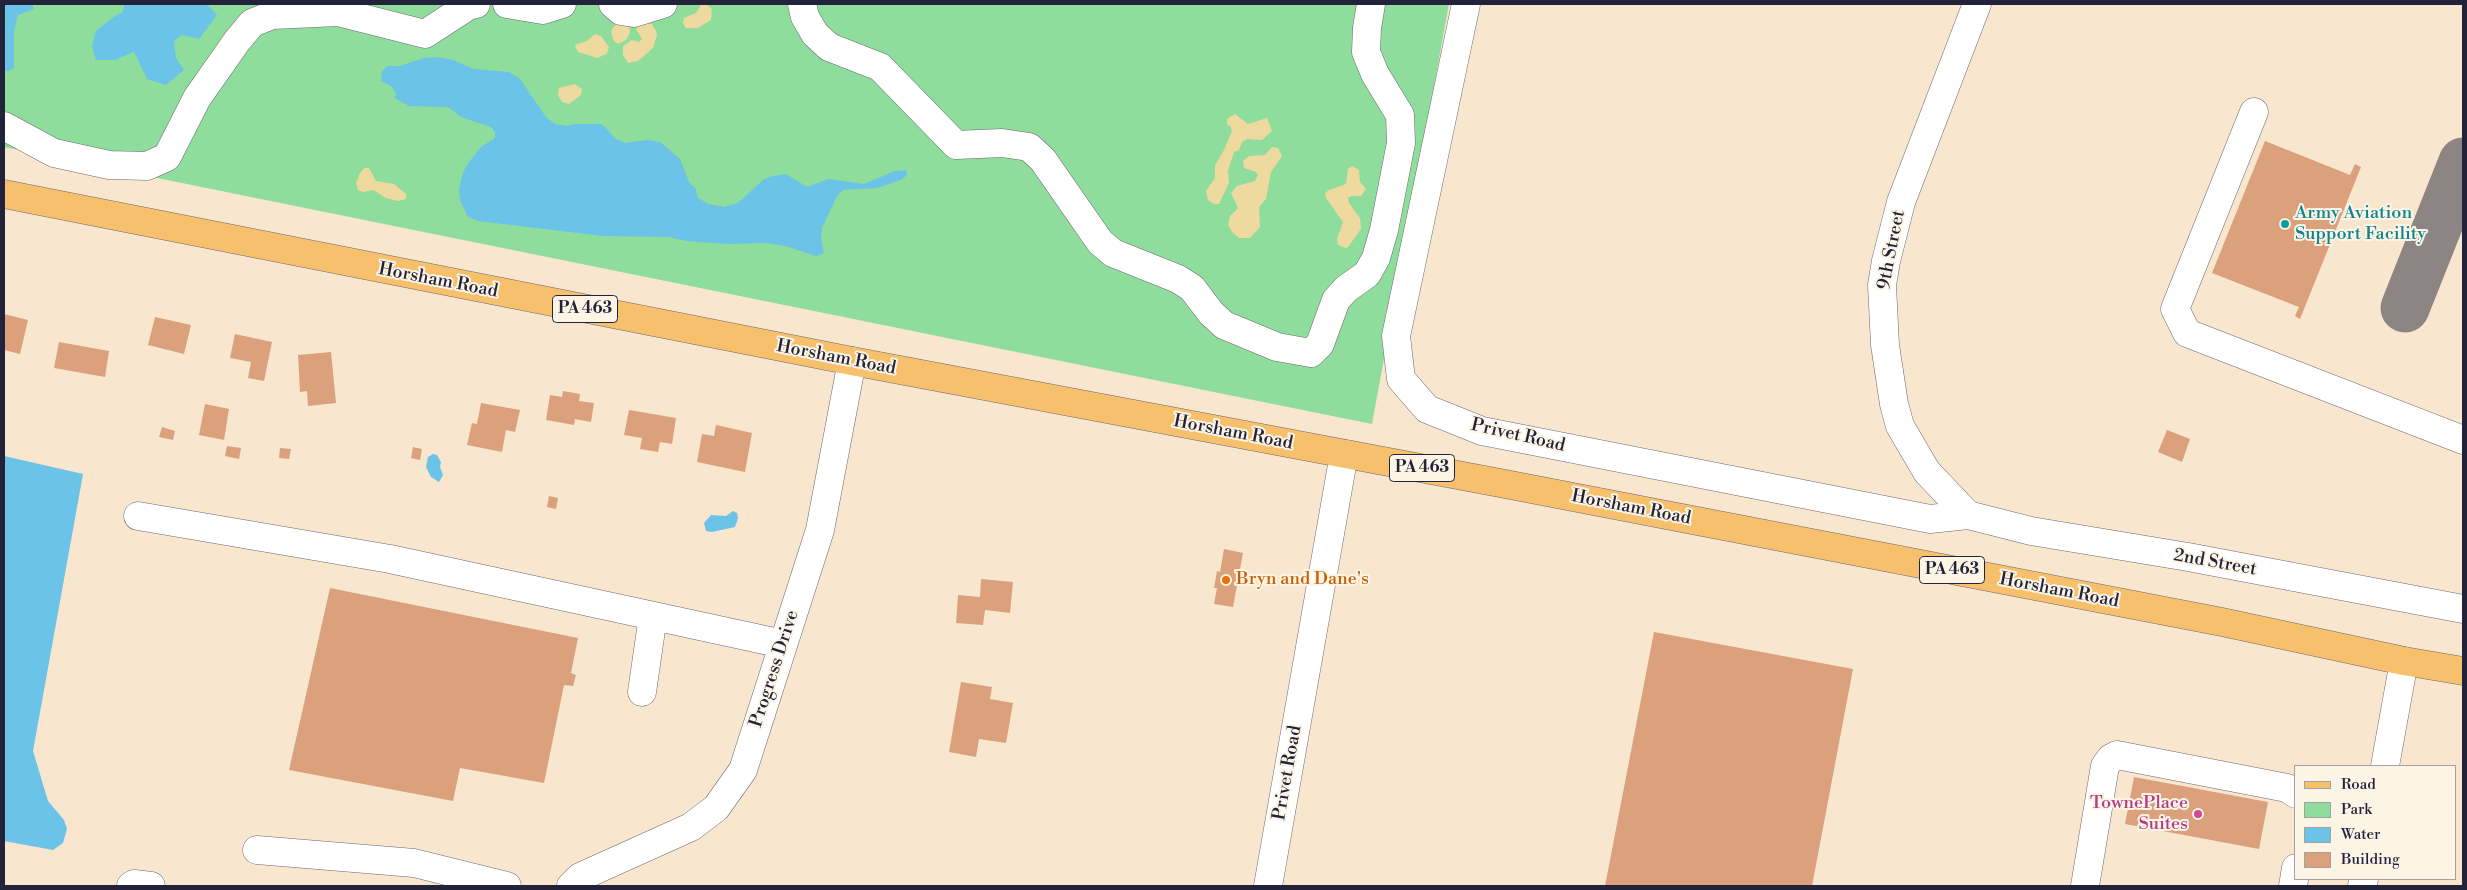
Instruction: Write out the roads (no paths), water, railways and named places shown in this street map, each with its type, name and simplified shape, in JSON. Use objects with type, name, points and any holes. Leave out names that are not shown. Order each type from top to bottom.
[{"type":"main road","name":"Horsham Road","points":[[4,194],[852,361],[2222,622],[2404,661],[2463,671]]},
{"type":"street","points":[[4,126],[54,153],[109,165],[147,166],[167,156],[197,98],[240,36],[252,23],[272,15],[338,12],[425,34],[468,6],[476,4]]},
{"type":"street","points":[[507,4],[543,10],[562,4]]},
{"type":"street","points":[[612,4],[621,11],[634,13],[663,4]]},
{"type":"street","points":[[802,4],[805,17],[815,34],[829,47],[880,67],[956,145],[1002,143],[1029,147],[1043,160],[1100,242],[1113,253],[1178,279],[1192,288],[1211,313],[1224,325],[1277,347],[1311,353],[1320,344],[1336,300],[1346,289],[1367,274],[1376,258],[1384,230],[1401,143],[1400,115],[1375,74],[1366,52],[1367,28],[1372,4]]},
{"type":"street","name":"Privet Road","points":[[1466,4],[1396,336],[1401,379],[1426,409],[1482,431],[1930,519],[1968,515]]},
{"type":"street","name":"9th Street","points":[[1968,515],[1927,472],[1900,426],[1894,404],[1885,345],[1882,285],[1888,251],[1901,202],[1977,4]]},
{"type":"street","points":[[2254,112],[2175,309],[2187,333],[2463,440]]},
{"type":"street","name":"Progress Drive","points":[[571,886],[580,877],[691,827],[716,808],[743,770],[820,530],[852,361]]},
{"type":"street","name":"Privet Road","points":[[1268,886],[1344,454]]},
{"type":"street","name":"2nd Street","points":[[1968,515],[2031,531],[2188,557],[2463,609]]},
{"type":"street","points":[[138,516],[390,559],[783,644]]},
{"type":"street","points":[[642,692],[653,616]]},
{"type":"street","points":[[2385,765],[2404,661]]},
{"type":"street","points":[[2085,886],[2105,766],[2107,761],[2117,755],[2287,788],[2294,793]]},
{"type":"street","points":[[256,850],[414,863],[507,886]]},
{"type":"street","points":[[131,886],[134,884],[151,886]]},
{"type":"water","points":[[4,4],[32,4],[34,9],[18,15],[14,31],[14,68],[8,71],[4,70]]},
{"type":"water","points":[[124,4],[207,4],[217,15],[199,39],[182,35],[174,41],[176,58],[184,70],[166,85],[147,79],[134,52],[115,60],[96,60],[92,46],[96,31],[123,12]]},
{"type":"water","points":[[438,57],[453,60],[474,69],[509,72],[520,79],[546,117],[555,124],[566,126],[602,124],[616,139],[625,143],[648,140],[660,142],[680,159],[689,182],[696,189],[697,197],[708,204],[724,207],[738,203],[764,179],[786,174],[807,187],[829,179],[864,184],[895,171],[906,170],[907,175],[901,180],[877,188],[843,190],[837,196],[822,228],[821,237],[824,253],[816,256],[785,246],[766,243],[728,244],[686,241],[669,237],[603,236],[478,221],[468,217],[460,200],[459,190],[463,172],[469,162],[481,147],[495,138],[495,132],[491,127],[461,117],[448,107],[409,106],[395,98],[396,94],[391,86],[381,81],[382,71],[387,66],[400,66],[424,58]]},
{"type":"water","points":[[433,454],[437,455],[441,462],[440,467],[443,475],[439,482],[431,477],[426,467],[428,457]]},
{"type":"water","points":[[4,456],[83,474],[33,751],[48,801],[64,820],[67,829],[63,843],[53,850],[4,841]]},
{"type":"water","points":[[733,511],[737,513],[738,518],[735,527],[712,532],[706,531],[704,523],[711,515],[726,516]]},
{"type":"place","name":"Army Aviation Support Facility","points":[[2285,224]]},
{"type":"place","name":"Bryn and Dane's","points":[[1226,580]]},
{"type":"place","name":"TownePlace Suites","points":[[2198,814]]}]
